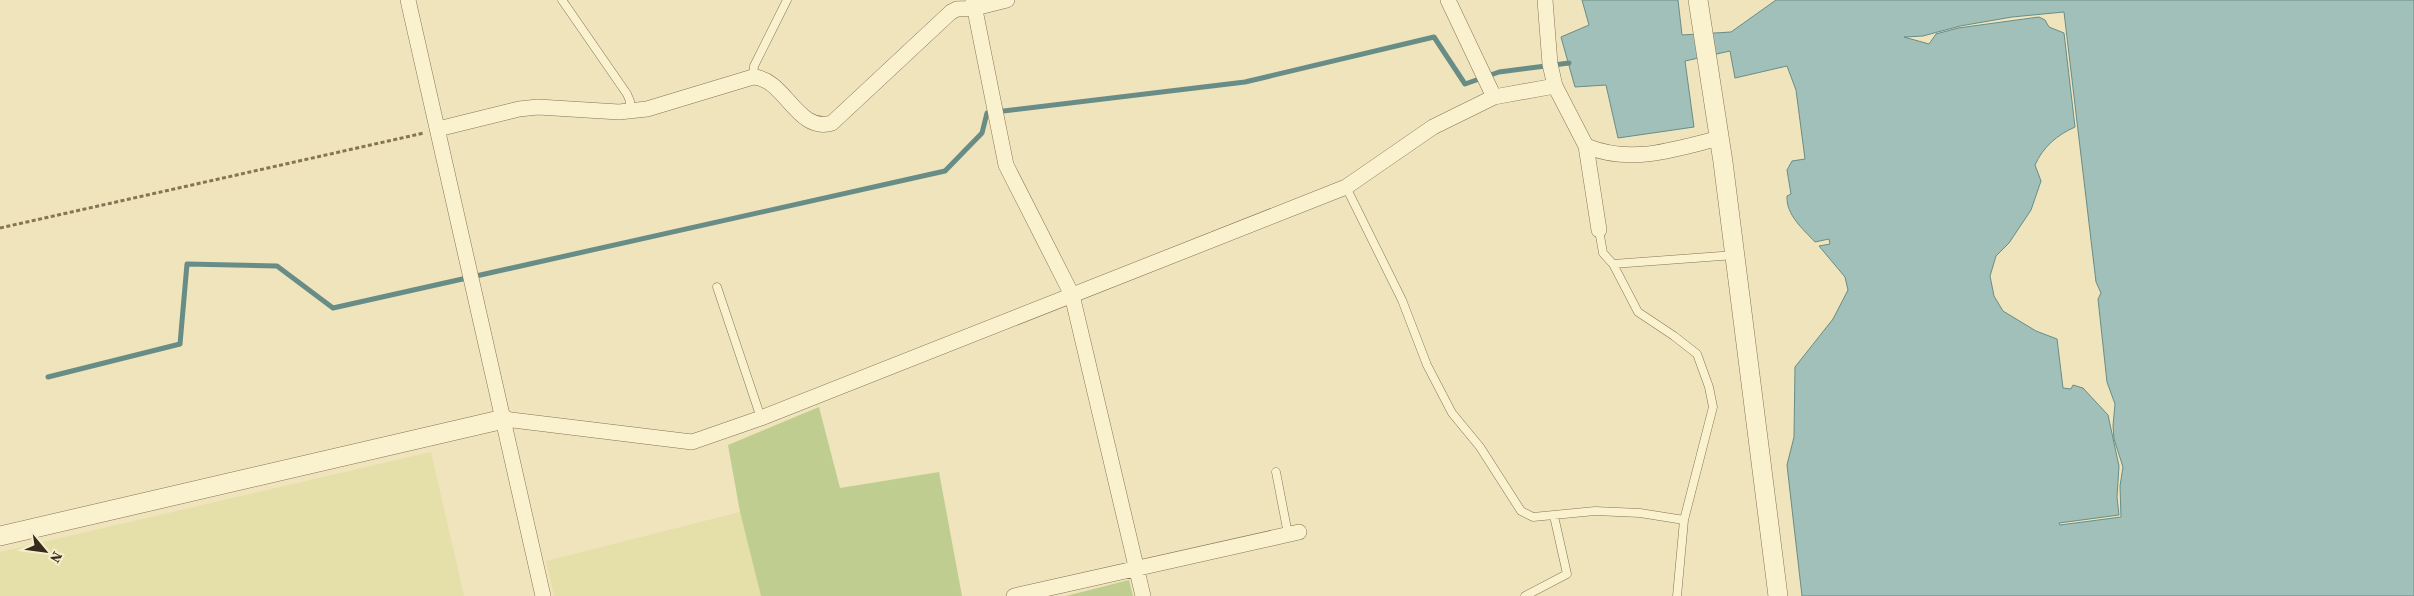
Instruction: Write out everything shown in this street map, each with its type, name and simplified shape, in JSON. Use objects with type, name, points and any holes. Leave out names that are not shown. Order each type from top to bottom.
[{"type":"street","points":[[408,0],[543,596]]},
{"type":"street","points":[[438,129],[519,109],[538,107],[630,112],[647,109],[753,77],[761,77],[768,82],[807,119],[825,125],[832,123],[951,12],[974,4],[1007,0]]},
{"type":"street","points":[[1448,0],[1494,97]]},
{"type":"street","points":[[1545,0],[1550,64],[1555,86],[1586,146],[1599,230]]},
{"type":"street","points":[[1698,0],[1720,138],[1778,596]]},
{"type":"street","points":[[974,4],[1006,165],[1072,295],[1143,596]]},
{"type":"street","points":[[0,536],[504,419],[692,442],[761,418],[1245,229],[1346,187],[1433,127],[1494,97],[1555,86]]},
{"type":"street","points":[[1586,146],[1605,154],[1626,156],[1654,153],[1720,138]]},
{"type":"street","points":[[1014,596],[1293,533]]},
{"type":"lane","points":[[562,0],[627,94],[630,101],[630,112]]},
{"type":"lane","points":[[753,77],[754,66],[787,0]]},
{"type":"lane","points":[[1346,187],[1402,300],[1427,365],[1452,413],[1480,447],[1521,511],[1528,516],[1554,516],[1595,512],[1640,513],[1684,520]]},
{"type":"lane","points":[[1599,230],[1603,254],[1613,264],[1641,317],[1674,336],[1697,354],[1709,387],[1713,406],[1712,414],[1684,520],[1677,596]]},
{"type":"lane","points":[[1613,264],[1735,255]]},
{"type":"lane","points":[[717,288],[761,418]]},
{"type":"lane","points":[[1276,472],[1293,533]]},
{"type":"lane","points":[[1525,596],[1567,574],[1554,516]]},
{"type":"path","points":[[0,228],[438,129]]},
{"type":"shaded area","points":[[431,452],[464,596],[0,596],[0,552]]},
{"type":"shaded area","points":[[740,512],[761,596],[554,596],[546,561]]},
{"type":"green space","points":[[819,407],[840,488],[939,472],[962,596],[761,596],[740,512],[728,445]]},
{"type":"green space","points":[[1129,580],[1133,596],[1066,596]]},
{"type":"water","points":[[1582,0],[1678,0],[1682,35],[1731,32],[1776,0],[2414,0],[2414,596],[1802,596],[1787,465],[1794,437],[1795,367],[1833,319],[1848,290],[1845,277],[1819,246],[1830,244],[1829,239],[1815,242],[1796,221],[1787,203],[1787,196],[1791,194],[1787,170],[1792,161],[1805,159],[1796,90],[1787,66],[1735,78],[1730,51],[1685,61],[1694,127],[1618,138],[1606,85],[1575,87],[1561,37],[1589,25]],"holes":[[[2064,12],[2096,282],[2101,293],[2098,299],[2107,382],[2115,404],[2114,439],[2123,467],[2120,486],[2121,517],[2060,525],[2059,523],[2119,515],[2117,497],[2119,466],[2108,415],[2083,388],[2073,385],[2071,389],[2063,388],[2057,339],[2036,331],[2003,311],[1994,296],[1990,276],[1996,256],[2009,243],[2031,210],[2041,181],[2035,165],[2038,159],[2051,142],[2075,127],[2064,33],[2049,27],[2045,20],[2039,17],[1958,28],[1936,34],[1929,44],[1904,37],[1923,36],[1960,26],[2012,17]]]},
{"type":"waterway","points":[[48,377],[180,344],[187,264],[277,266],[333,308],[945,171],[982,133],[987,113],[1245,82],[1434,37],[1465,84],[1499,72],[1569,63]]}]
